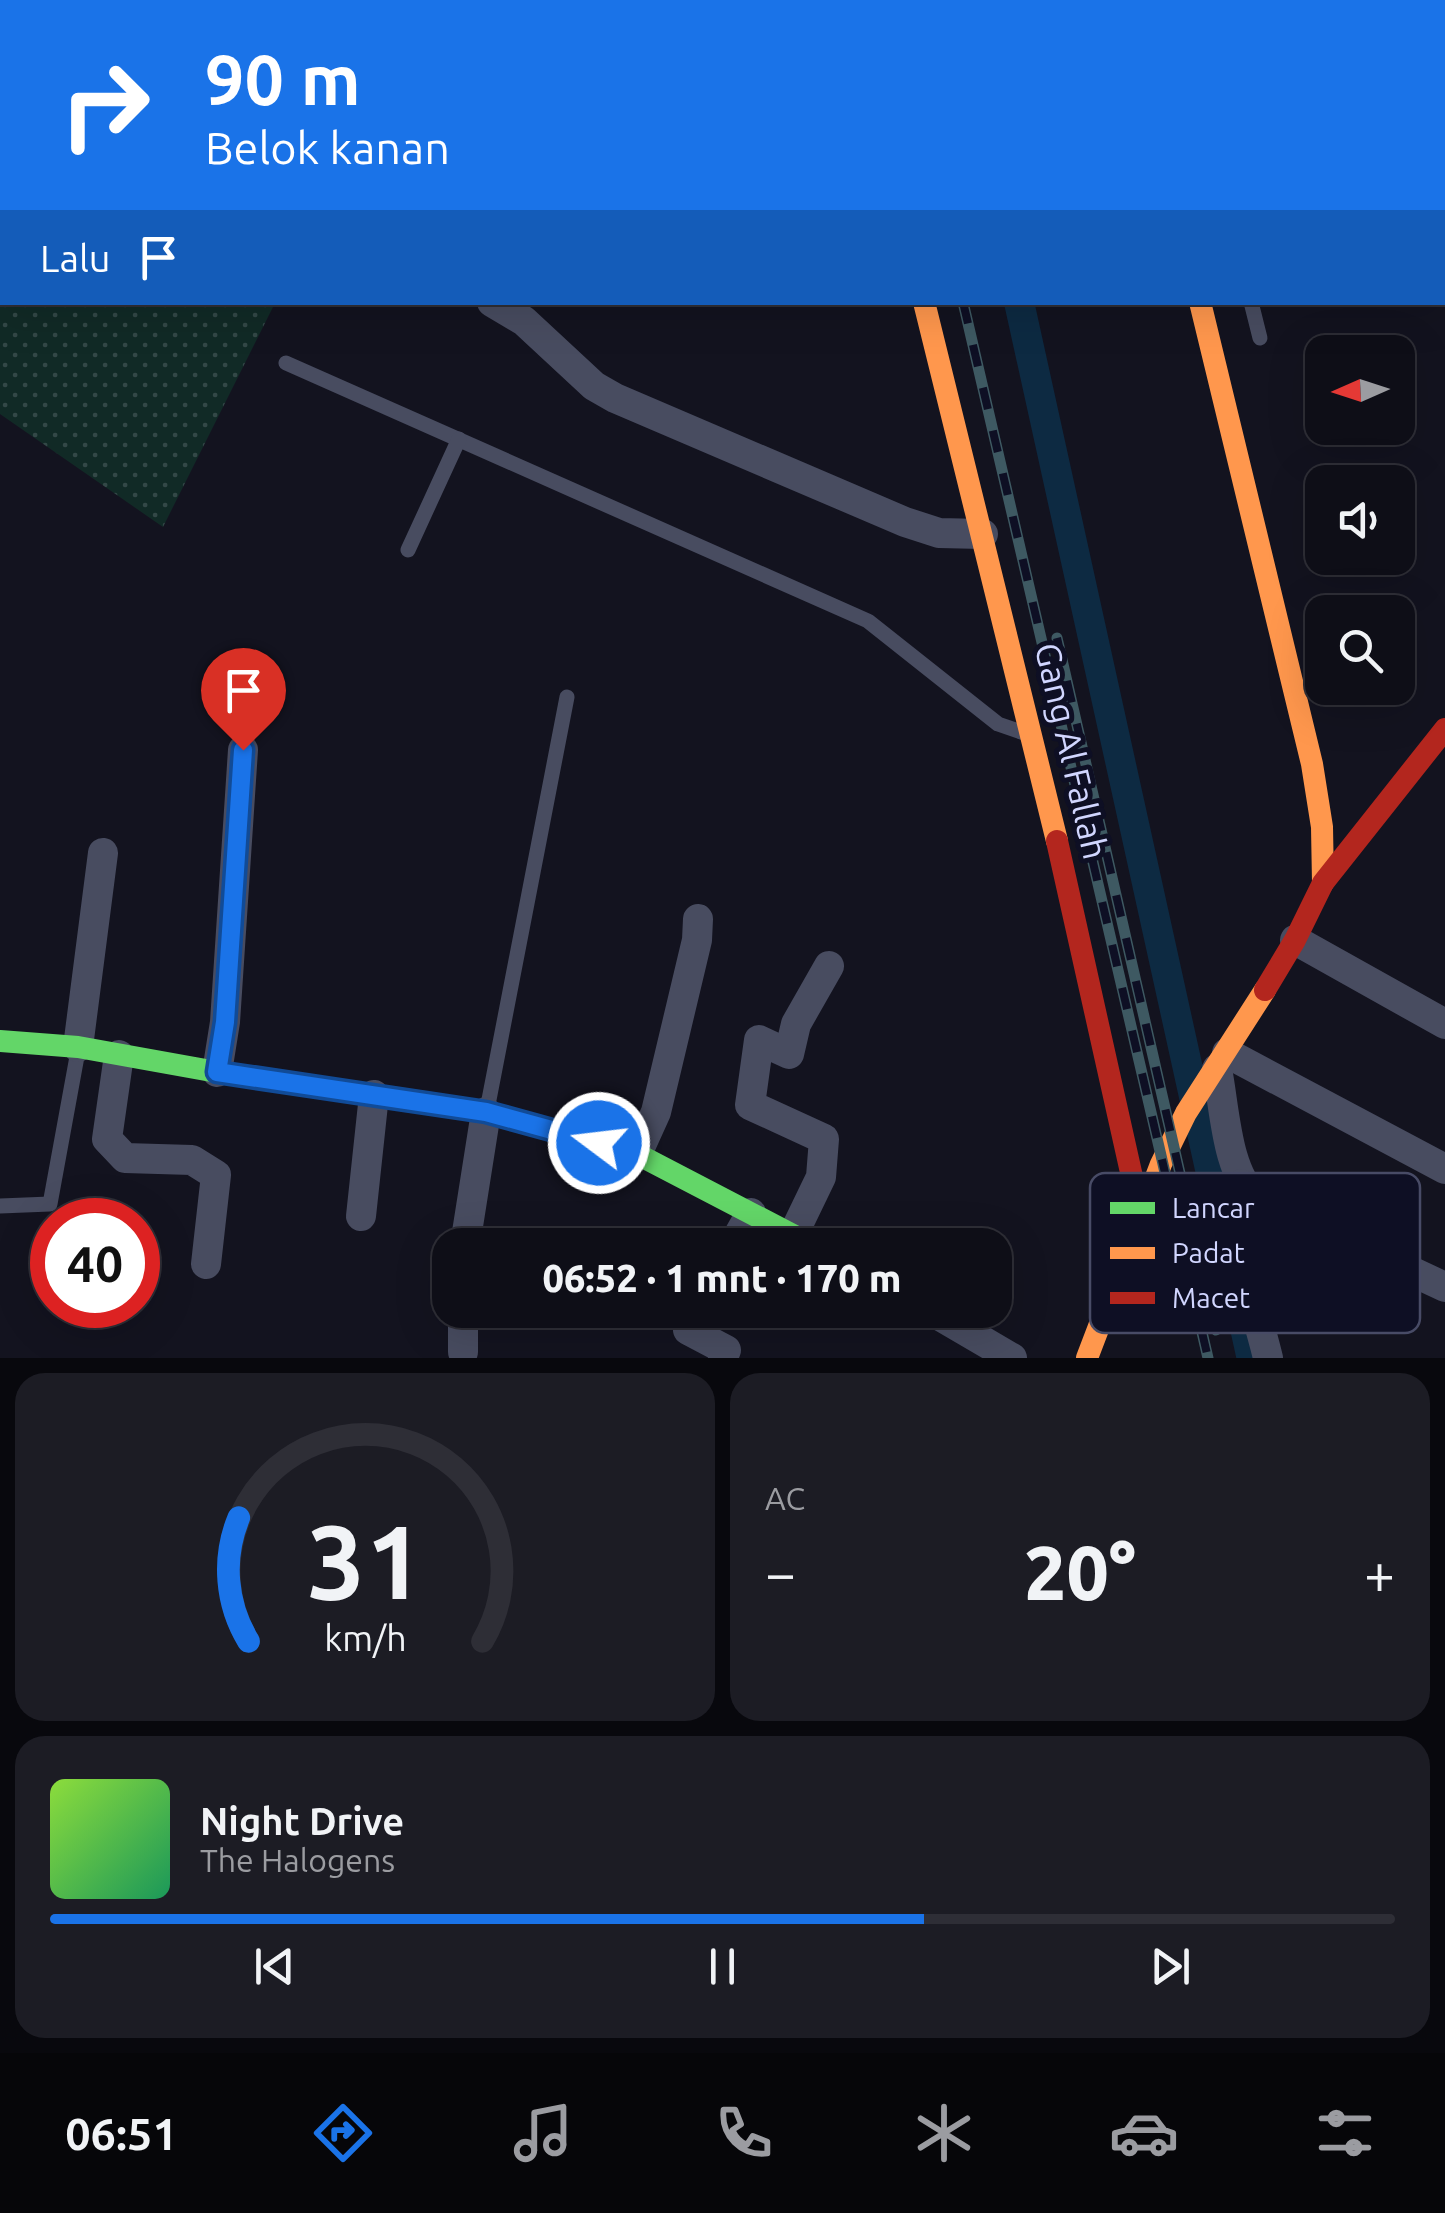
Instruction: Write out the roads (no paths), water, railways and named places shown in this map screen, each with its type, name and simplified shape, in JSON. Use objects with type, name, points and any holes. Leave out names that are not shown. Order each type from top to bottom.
[{"type":"street","points":[[497,305],[524,321],[594,386],[615,398],[905,522],[939,532],[983,534]]},
{"type":"street","name":"Gang Al Fallah","points":[[925,305],[1033,736],[1131,1173]]},
{"type":"street","points":[[1201,305],[1312,764],[1322,827],[1323,882]]},
{"type":"street","points":[[1158,1173],[1186,1114],[1295,940],[1323,882],[1445,729]]},
{"type":"street","points":[[217,1072],[225,1022],[243,750]]},
{"type":"street","points":[[78,1047],[103,852]]},
{"type":"street","points":[[636,1154],[656,1112],[697,940],[698,918]]},
{"type":"street","points":[[1295,940],[1445,1024]]},
{"type":"street","points":[[806,1228],[821,1178],[824,1140],[750,1104],[760,1040],[789,1054],[796,1024],[829,966]]},
{"type":"street","points":[[0,1040],[78,1047],[486,1112],[636,1154],[780,1228]]},
{"type":"street","points":[[119,1054],[107,1139],[125,1158],[192,1160],[216,1174],[206,1264]]},
{"type":"street","points":[[1215,1070],[1445,1169]]},
{"type":"street","points":[[1215,1070],[1238,1173]]},
{"type":"street","points":[[361,1216],[374,1095]]},
{"type":"street","points":[[469,1228],[486,1112]]},
{"type":"street","points":[[743,1228],[751,1213]]},
{"type":"street","points":[[1420,1275],[1445,1287]]},
{"type":"street","points":[[463,1328],[464,1352]]},
{"type":"street","points":[[689,1328],[726,1350],[722,1358]]},
{"type":"street","points":[[961,1328],[1012,1358]]},
{"type":"street","points":[[1087,1358],[1097,1333]]},
{"type":"street","points":[[1262,1333],[1268,1358]]},
{"type":"lane","points":[[1251,305],[1260,338]]},
{"type":"lane","points":[[286,363],[868,621],[998,724],[1033,736]]},
{"type":"lane","points":[[408,550],[458,439]]},
{"type":"lane","points":[[486,1112],[567,697]]},
{"type":"lane","points":[[0,1206],[50,1204],[78,1047]]},
{"type":"waterway","points":[[1020,305],[1211,1173]]},
{"type":"waterway","points":[[1246,1333],[1251,1355]]},
{"type":"railway","points":[[964,305],[1165,1173]]},
{"type":"railway","points":[[1057,638],[1180,1173]]},
{"type":"railway","points":[[1202,1333],[1208,1358]]}]
